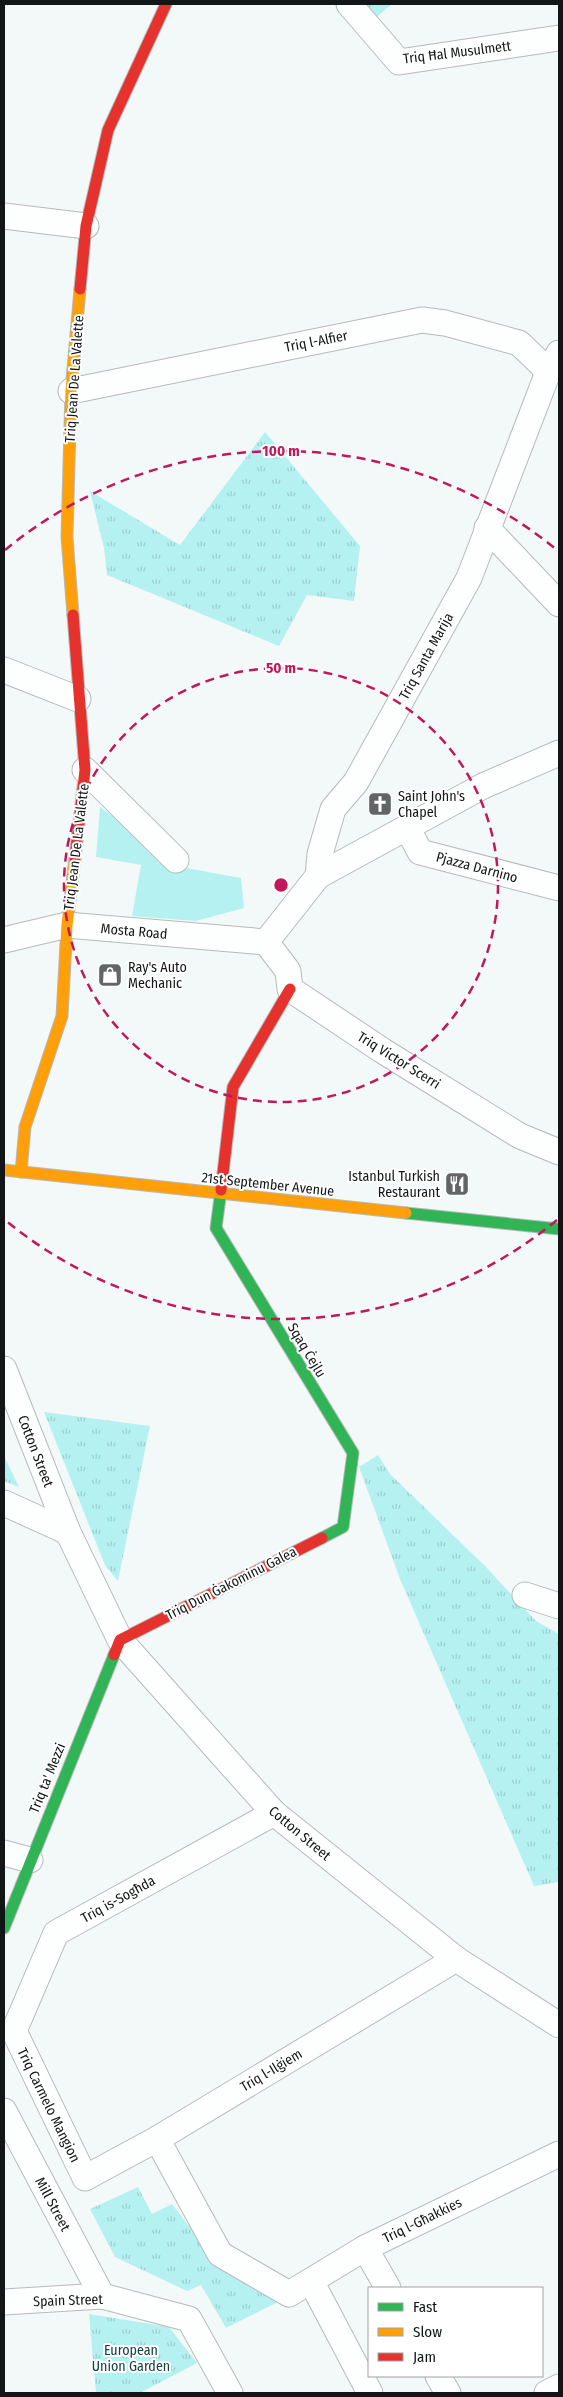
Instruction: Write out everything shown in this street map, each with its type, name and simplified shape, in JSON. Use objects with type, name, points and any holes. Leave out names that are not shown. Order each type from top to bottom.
[{"type":"street","name":"Triq Jean De La Valette","points":[[8,1172],[62,1016],[67,925],[84,770],[67,537],[71,391],[86,226],[108,130],[166,4]]},
{"type":"street","name":"Triq Ħal Musulmett","points":[[349,4],[399,62],[559,38]]},
{"type":"street","points":[[4,216],[86,226]]},
{"type":"street","name":"Triq l-Alfier","points":[[71,391],[422,320],[445,323],[519,343],[543,366],[547,375]]},
{"type":"street","name":"Triq Santa Marija","points":[[318,876],[320,854],[333,809],[356,782],[469,578],[547,375],[559,354]]},
{"type":"street","points":[[487,528],[559,604]]},
{"type":"street","points":[[4,670],[78,699]]},
{"type":"street","points":[[290,989],[288,971],[266,942],[318,876],[408,829],[483,786],[559,753]]},
{"type":"street","name":"Triq Jean De La Valette","points":[[84,770],[176,860]]},
{"type":"street","name":"Pjazza Darnino","points":[[408,829],[420,852],[559,888]]},
{"type":"street","name":"Mosta Road","points":[[4,940],[67,925],[266,942]]},
{"type":"street","name":"Triq Victor Scerri","points":[[290,989],[383,1051],[520,1136],[559,1152]]},
{"type":"street","name":"Sqaq Ċejlu","points":[[290,989],[233,1087],[216,1228],[353,1453],[343,1527]]},
{"type":"street","name":"21st September Avenue","points":[[8,1172],[559,1229]]},
{"type":"street","name":"Cotton Street","points":[[4,1369],[68,1532],[120,1640],[274,1813],[456,1959],[559,2026]]},
{"type":"street","points":[[4,1503],[68,1532]]},
{"type":"street","name":"Triq Dun Ġakominu Galea","points":[[120,1640],[343,1527]]},
{"type":"street","points":[[525,1595],[559,1606]]},
{"type":"street","name":"Triq ta' Mezzi","points":[[4,1928],[120,1640]]},
{"type":"street","name":"Triq is-Sogħda","points":[[14,2031],[56,1933],[274,1813]]},
{"type":"street","points":[[4,1853],[30,1860]]},
{"type":"street","name":"Triq l-Ilġiem","points":[[85,2178],[157,2139],[456,1959]]},
{"type":"street","name":"Triq Carmelo Mangion","points":[[14,2031],[85,2178]]},
{"type":"street","name":"Mill Street","points":[[4,2111],[102,2296]]},
{"type":"street","name":"Triq l-Għakkies","points":[[157,2139],[220,2254],[289,2294],[366,2248],[559,2154]]},
{"type":"street","points":[[366,2248],[387,2287]]},
{"type":"street","points":[[311,2281],[370,2393]]},
{"type":"street","name":"Spain Street","points":[[4,2302],[102,2296],[189,2319],[230,2393]]},
{"type":"street","points":[[439,2377],[448,2393]]},
{"type":"street","points":[[547,2393],[559,2387]]},
{"type":"green space","points":[[365,4],[392,4],[377,17]]},
{"type":"green space","points":[[265,432],[360,546],[354,601],[307,595],[279,646],[107,575],[104,548],[90,491],[180,545]]},
{"type":"green space","points":[[100,807],[154,846],[159,863],[241,878],[244,908],[196,921],[132,916],[141,865],[96,857]]},
{"type":"green space","points":[[44,1412],[150,1426],[118,1581],[105,1565]]},
{"type":"green space","points":[[378,1455],[390,1474],[485,1566],[536,1621],[559,1634],[559,1882],[534,1886],[400,1579],[359,1467]]},
{"type":"green space","points":[[4,1456],[19,1487],[4,1481]]},
{"type":"green space","points":[[138,2187],[152,2214],[172,2204],[214,2259],[280,2301],[226,2328],[201,2285],[187,2291],[115,2257],[90,2209]]},
{"type":"green space","name":"European Union Garden","points":[[89,2314],[169,2327],[197,2363],[140,2393],[96,2393]]},
{"type":"traffic: fast","points":[[221,1190],[216,1228],[353,1453],[343,1527],[322,1538]]},
{"type":"traffic: fast","points":[[406,1213],[559,1229]]},
{"type":"traffic: fast","points":[[4,1928],[114,1655]]},
{"type":"traffic: slow","points":[[73,615],[67,537],[71,391],[80,289]]},
{"type":"traffic: slow","points":[[21,1172],[25,1127],[62,1016],[67,925],[75,858]]},
{"type":"traffic: slow","points":[[4,1170],[406,1213]]},
{"type":"traffic: jam","points":[[80,289],[86,226],[108,130],[166,4]]},
{"type":"traffic: jam","points":[[73,615],[85,770],[75,858]]},
{"type":"traffic: jam","points":[[221,1190],[233,1087],[290,989]]},
{"type":"traffic: jam","points":[[114,1655],[120,1640],[322,1538]]},
{"type":"place","name":"Saint John's Chapel","points":[[380,804]]},
{"type":"place","name":"Ray's Auto Mechanic","points":[[110,975]]},
{"type":"place","name":"Istanbul Turkish Restaurant","points":[[457,1184]]}]
